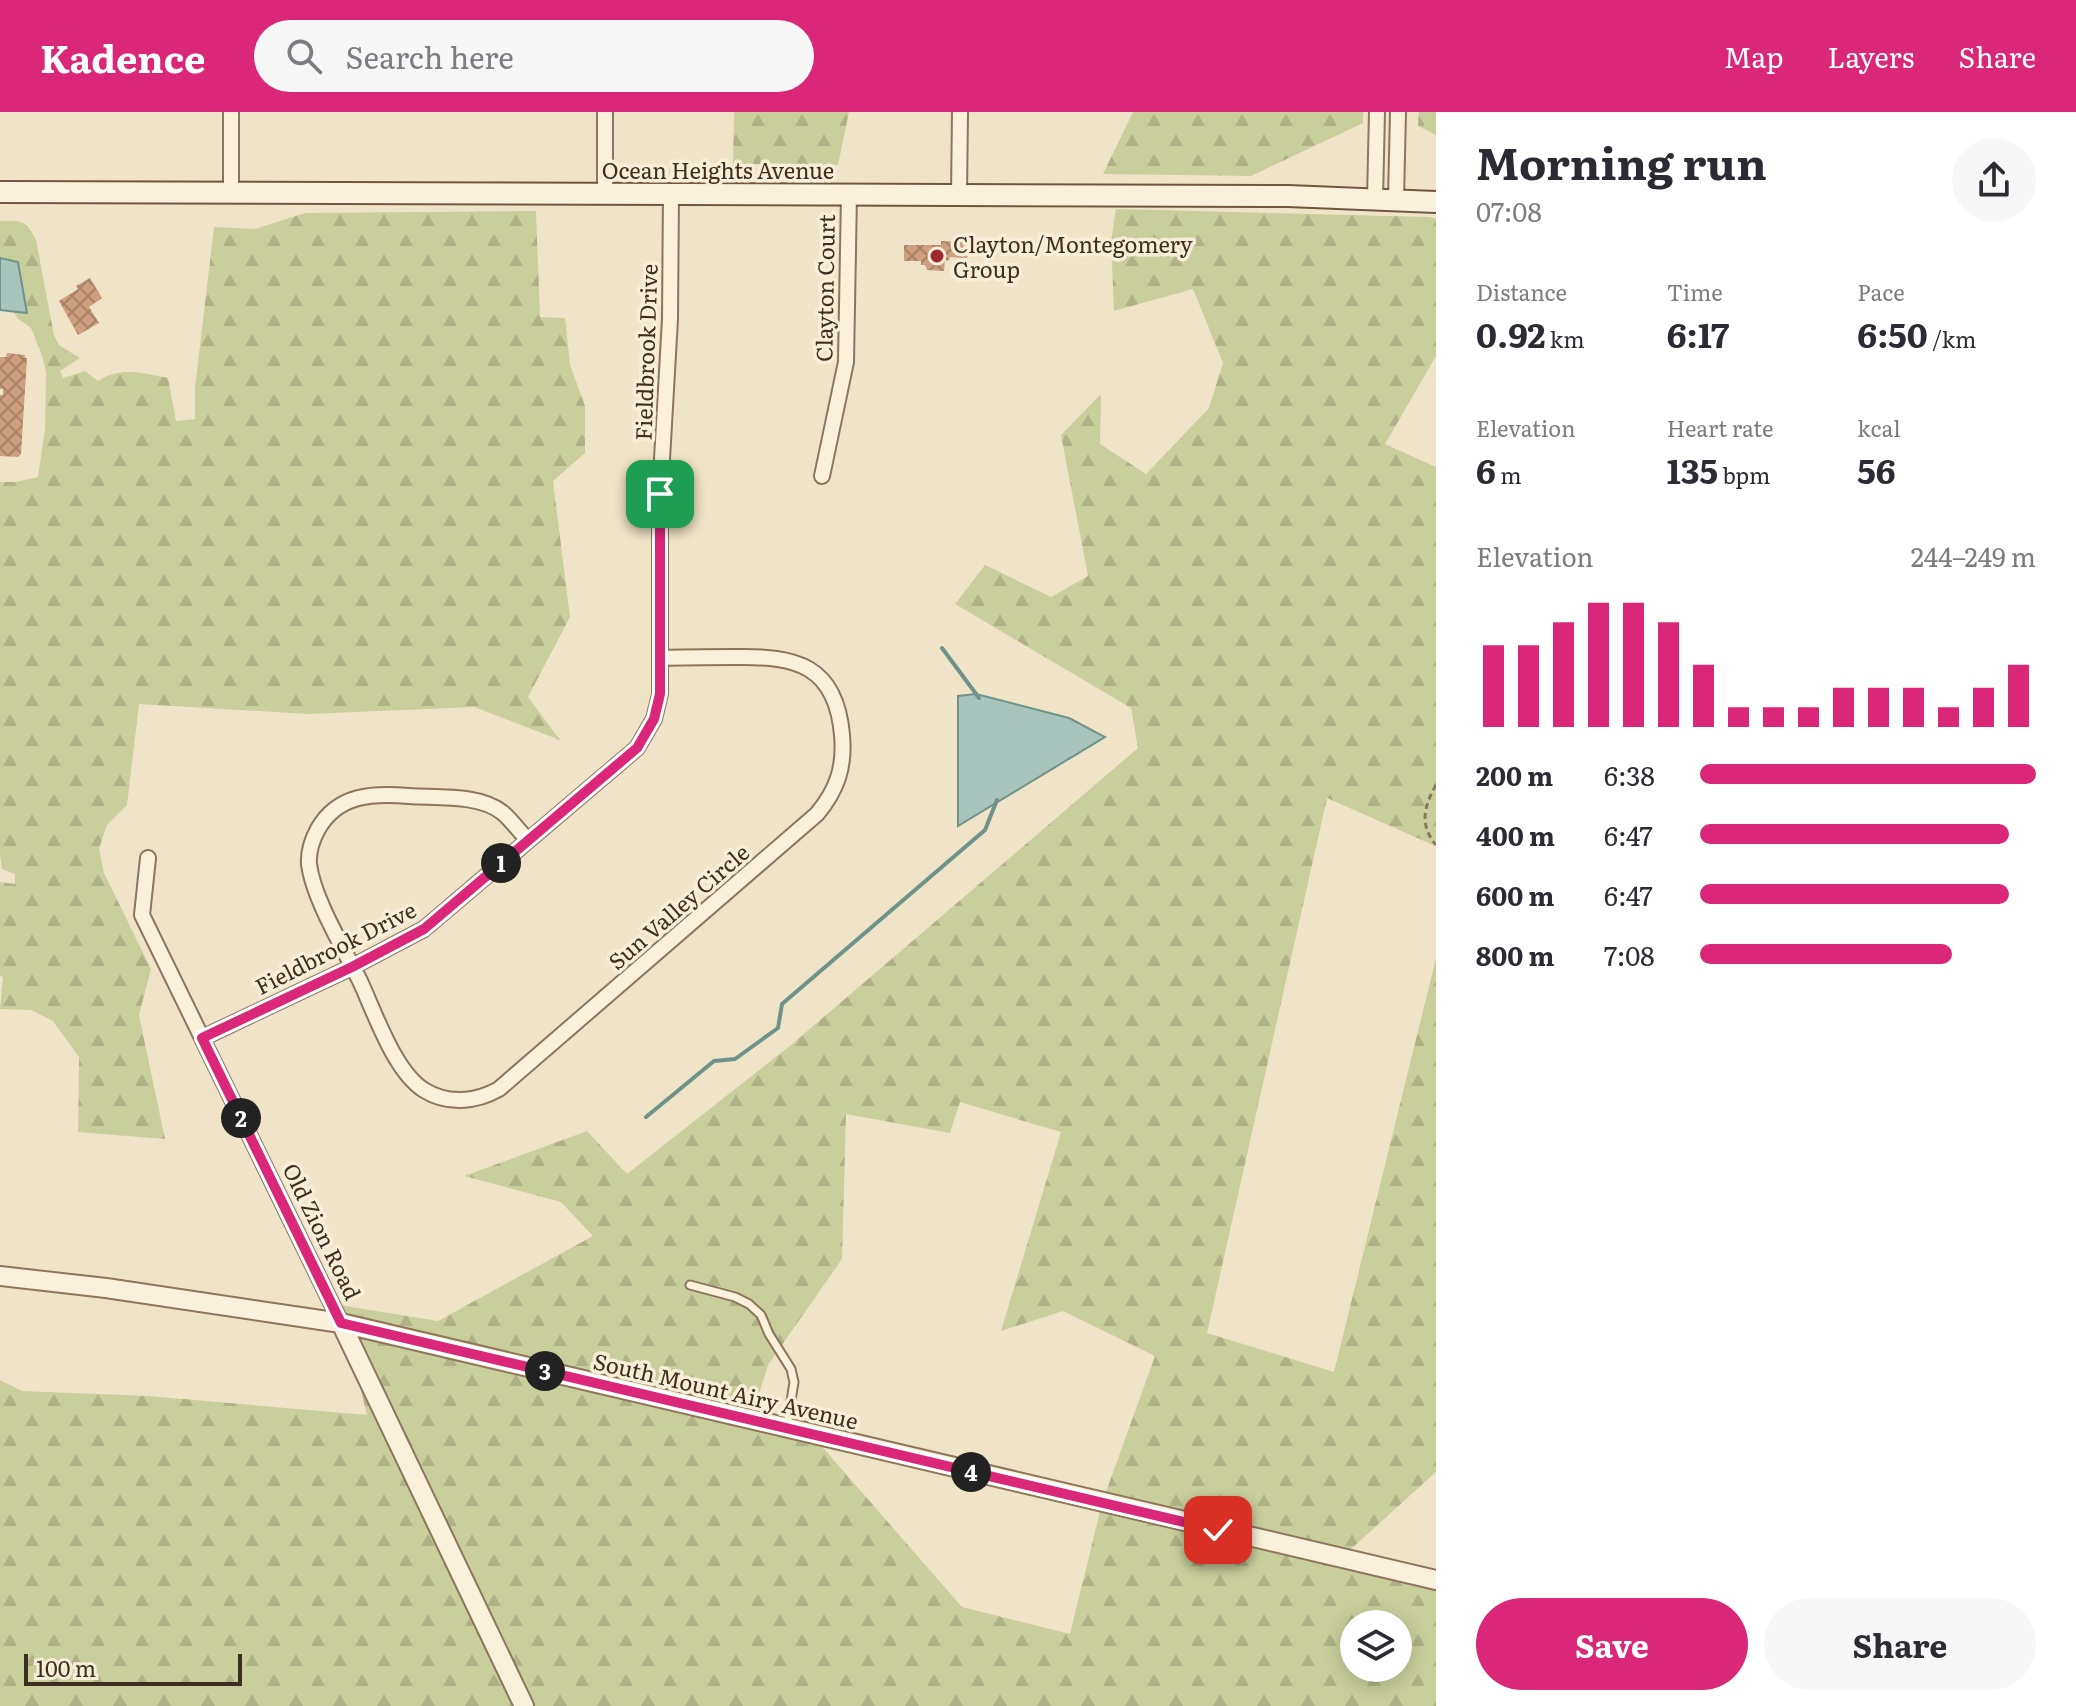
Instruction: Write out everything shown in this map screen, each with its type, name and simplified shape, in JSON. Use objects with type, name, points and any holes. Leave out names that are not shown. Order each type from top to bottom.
[{"type":"main road","name":"Ocean Heights Avenue","points":[[0,192],[605,192],[1436,202]]},
{"type":"street","points":[[231,112],[231,193]]},
{"type":"street","points":[[605,112],[605,192]]},
{"type":"street","points":[[959,195],[960,112]]},
{"type":"street","points":[[1377,112],[1386,199]]},
{"type":"street","points":[[1386,199],[1398,112]]},
{"type":"street","name":"Fieldbrook Drive","points":[[202,1038],[424,929],[642,742],[659,703],[660,494],[670,332],[671,193]]},
{"type":"street","name":"Clayton Court","points":[[822,476],[846,362],[849,194]]},
{"type":"street","name":"Sun Valley Circle","points":[[528,840],[504,814],[481,803],[376,794],[348,801],[336,809],[325,819],[310,846],[309,863],[319,896],[352,967],[395,1054],[414,1082],[426,1091],[452,1100],[483,1098],[515,1076],[817,814],[829,800],[836,785],[843,752],[836,702],[815,673],[794,661],[773,656],[661,658]]},
{"type":"street","name":"Old Zion Road","points":[[148,858],[142,915],[524,1706]]},
{"type":"street","name":"South Mount Airy Avenue","points":[[0,1276],[136,1292],[341,1323],[1436,1580]]},
{"type":"lane","points":[[690,1285],[735,1297],[761,1315],[791,1369],[794,1382],[787,1429]]},
{"type":"path","points":[[1436,785],[1426,802],[1424,819],[1428,834],[1436,845]]},
{"type":"green space","points":[[734,112],[849,112],[838,165],[733,164]]},
{"type":"green space","points":[[1133,112],[1363,112],[1363,123],[1251,176],[1103,174]]},
{"type":"green space","points":[[1419,112],[1436,112],[1436,135],[1418,126]]},
{"type":"green space","points":[[1116,209],[1436,219],[1436,356],[1385,444],[1436,467],[1436,841],[1433,845],[1327,798],[1207,1333],[1334,1372],[1436,958],[1436,1472],[1341,1558],[1436,1579],[1436,1706],[0,1706],[0,1380],[22,1391],[148,1396],[367,1415],[339,1305],[438,1321],[593,1236],[561,1202],[464,1176],[587,1131],[627,1174],[791,1045],[1138,748],[1131,708],[955,604],[985,565],[1051,597],[1088,576],[1061,435],[1101,394],[1100,444],[1146,474],[1209,408],[1223,363],[1193,289],[1114,311],[1111,242]],"holes":[[[960,1102],[1061,1132],[1001,1331],[1063,1311],[1155,1356],[1102,1503],[1070,1634],[962,1607],[811,1434],[750,1423],[768,1365],[842,1259],[846,1114],[950,1133]]]},
{"type":"green space","points":[[536,211],[540,317],[565,318],[570,365],[585,406],[585,453],[553,481],[570,617],[528,697],[560,740],[474,707],[309,714],[139,704],[127,805],[107,825],[99,849],[104,873],[151,969],[139,1015],[165,1139],[78,1132],[79,1057],[53,1021],[31,1010],[0,1009],[3,977],[0,976],[0,882],[15,884],[15,874],[2,869],[0,855],[0,482],[38,477],[45,430],[46,372],[31,328],[17,318],[12,308],[16,261],[0,259],[0,221],[22,223],[36,240],[54,335],[59,345],[80,358],[60,371],[63,378],[85,371],[98,381],[123,372],[168,378],[176,421],[195,419],[195,388],[214,227],[255,229],[305,213]]},
{"type":"water","points":[[0,258],[18,262],[27,313],[0,310]]},
{"type":"water","points":[[976,694],[1069,718],[1105,737],[958,826],[958,696]]},
{"type":"building","name":"Clayton/Montegomery Group","points":[[941,241],[973,242],[973,248],[967,258],[950,257],[945,261],[944,271],[927,270],[921,261],[904,261],[904,245],[941,245]]},
{"type":"building","points":[[90,278],[102,298],[89,307],[99,323],[78,335],[59,301]]},
{"type":"building","points":[[7,353],[25,355],[27,358],[21,454],[18,457],[0,456],[0,395],[3,395],[3,389],[0,389],[0,357],[6,357]]},
{"type":"waterway","points":[[942,648],[979,698]]},
{"type":"waterway","points":[[646,1117],[714,1061],[735,1059],[778,1028],[782,1004],[985,830],[997,800]]},
{"type":"place","name":"Clayton/Montegomery Group","points":[[937,256]]},
{"type":"route","points":[[660,494],[660,694],[654,719],[637,748],[424,929],[202,1038],[341,1323],[1218,1530]]}]
